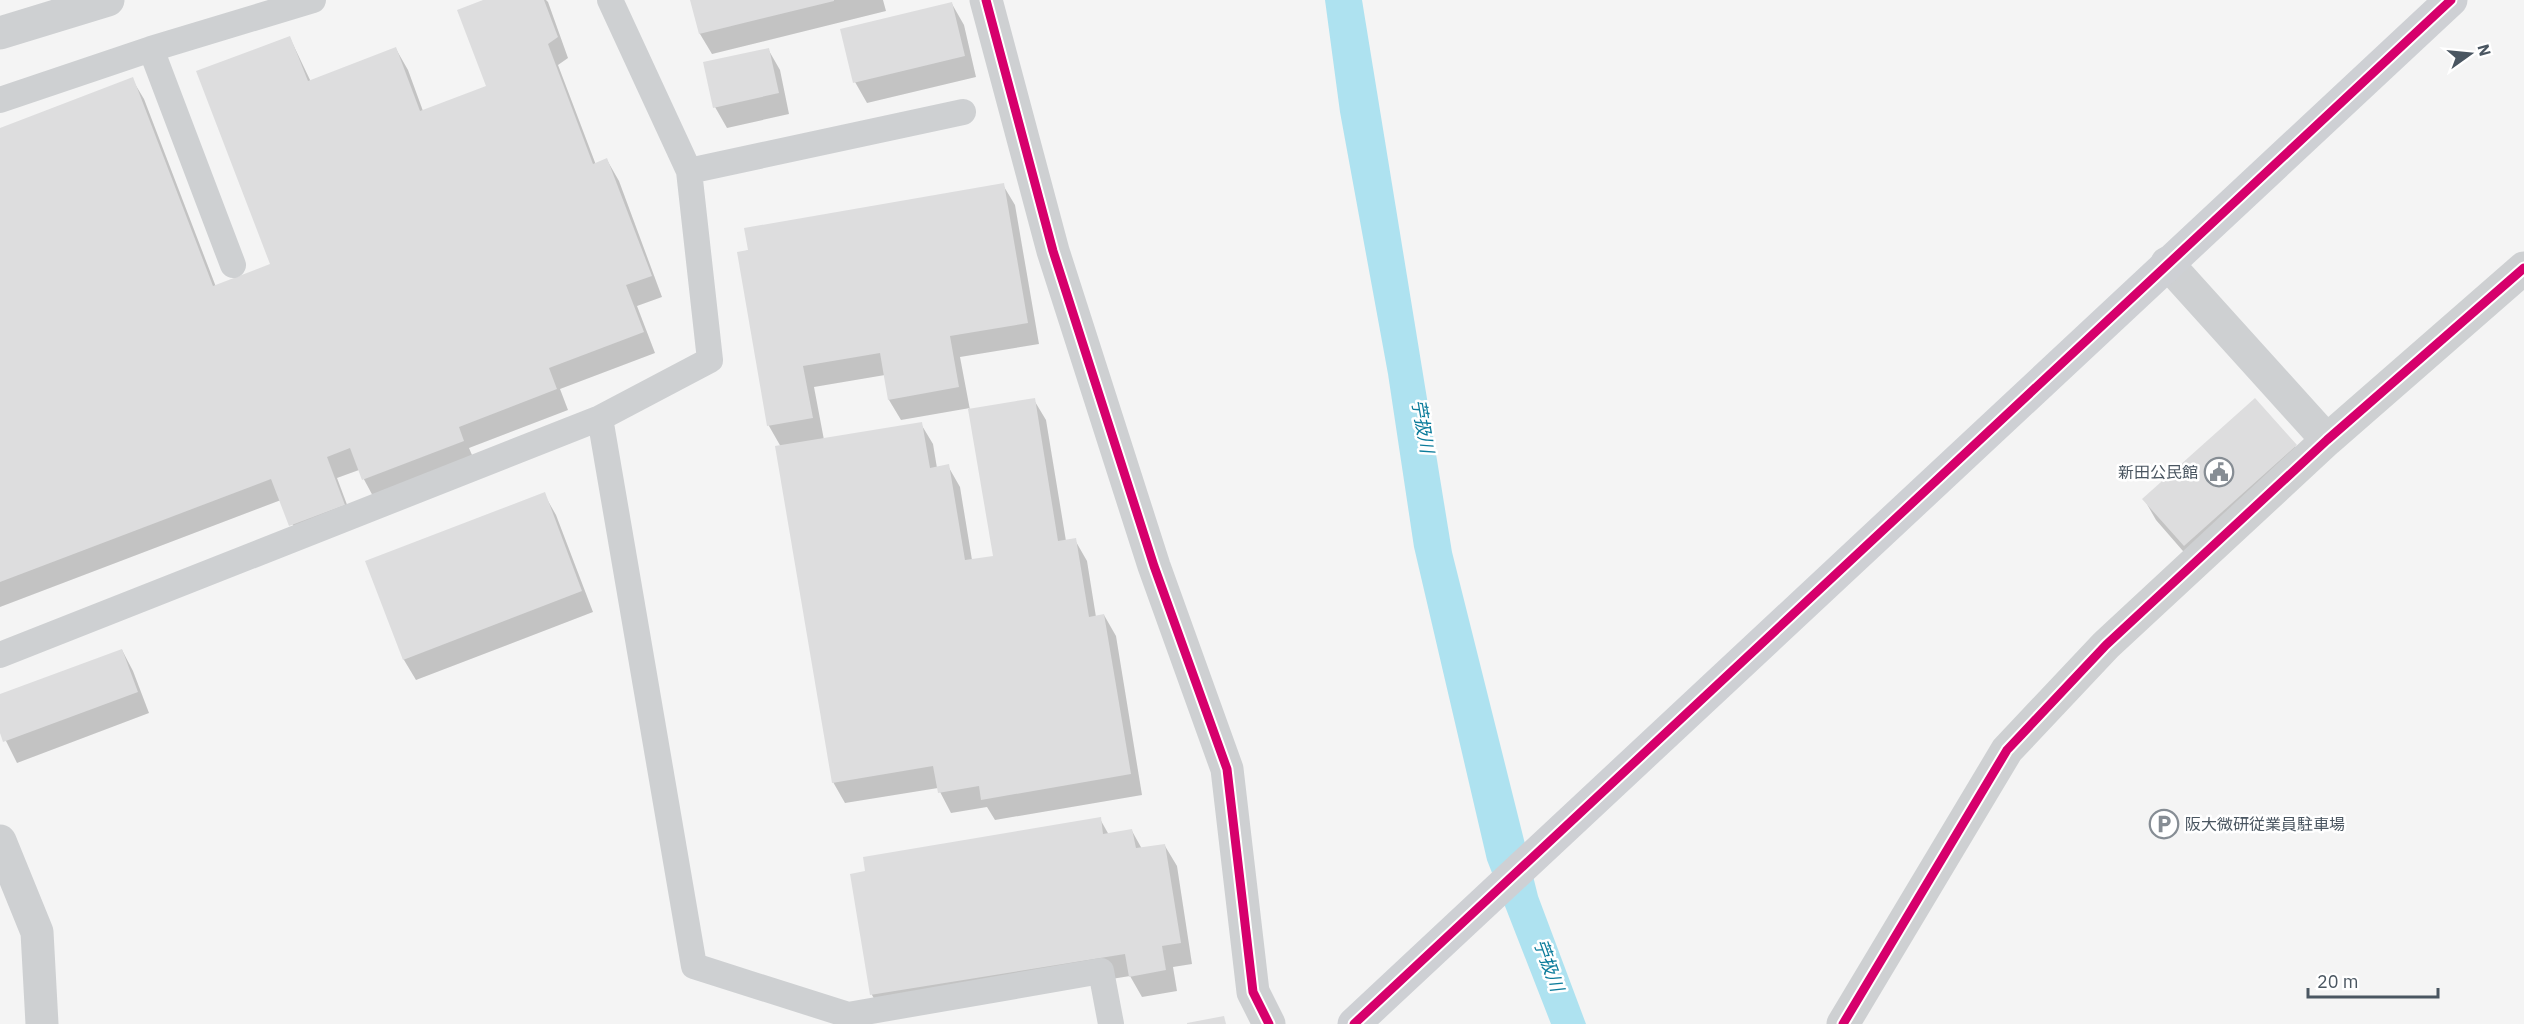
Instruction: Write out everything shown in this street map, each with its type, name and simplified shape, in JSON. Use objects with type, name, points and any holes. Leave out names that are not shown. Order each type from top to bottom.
[{"type":"street","points":[[0,33],[108,0]]},
{"type":"street","points":[[986,0],[1053,251],[1154,566],[1227,768],[1253,992],[1269,1024]]},
{"type":"street","points":[[1354,1024],[2451,0]]},
{"type":"street","points":[[2167,263],[2327,440]]},
{"type":"street","points":[[1843,1024],[2007,750],[2106,645],[2327,440],[2524,268]]},
{"type":"street","points":[[0,841],[37,932],[42,1024]]},
{"type":"lane","points":[[0,100],[151,49],[314,0]]},
{"type":"lane","points":[[0,655],[600,418],[710,360],[689,171],[610,0]]},
{"type":"lane","points":[[151,49],[234,266]]},
{"type":"lane","points":[[689,171],[963,112]]},
{"type":"lane","points":[[600,418],[694,966],[848,1015],[1101,972],[1111,1024]]},
{"type":"water","name":"苧扱川","points":[[1325,0],[1362,0],[1452,552],[1538,896],[1586,1024],[1551,1024],[1487,860],[1414,547],[1388,374],[1340,112]]},
{"type":"building","points":[[483,0],[544,0],[558,37],[548,44],[593,164],[607,158],[652,276],[626,285],[644,332],[549,368],[557,389],[459,427],[464,441],[362,480],[350,448],[327,457],[345,505],[289,526],[271,479],[0,582],[0,128],[133,77],[213,286],[270,264],[196,71],[290,36],[308,81],[396,47],[420,111],[486,86],[457,10]]},
{"type":"building","points":[[690,0],[834,0],[834,1],[699,34]]},
{"type":"building","points":[[952,2],[965,56],[853,83],[840,29]]},
{"type":"building","points":[[769,48],[779,93],[713,108],[703,62]]},
{"type":"building","points":[[1004,183],[1028,323],[950,336],[959,387],[888,400],[880,353],[803,366],[813,418],[767,426],[737,252],[748,250],[744,228]]},
{"type":"building","points":[[1035,398],[1058,541],[1076,538],[1089,617],[1104,614],[1131,774],[981,800],[979,786],[938,793],[933,766],[832,783],[775,446],[922,422],[930,468],[949,464],[965,560],[993,556],[968,409]]},
{"type":"building","name":"新田公民館","points":[[2255,398],[2297,445],[2184,546],[2142,499]]},
{"type":"building","points":[[545,492],[582,591],[403,660],[365,561]]},
{"type":"building","points":[[122,649],[138,692],[3,742],[0,733],[0,694]]},
{"type":"building","points":[[1101,817],[1103,834],[1132,829],[1136,848],[1165,844],[1181,943],[1162,946],[1166,970],[1129,977],[1125,954],[870,995],[850,874],[865,871],[863,857]]},
{"type":"building","points":[[1224,1016],[1226,1024],[1187,1024],[1187,1023]]},
{"type":"cycle path","points":[[986,0],[1053,251],[1154,566],[1227,769],[1253,992],[1269,1024]]},
{"type":"cycle path","points":[[1354,1024],[2451,0]]},
{"type":"cycle path","points":[[1843,1024],[2007,750],[2106,645],[2327,440],[2524,268]]},
{"type":"place","name":"新田公民館","points":[[2219,472]]},
{"type":"place","name":"阪大微研従業員駐車場","points":[[2164,824]]}]
